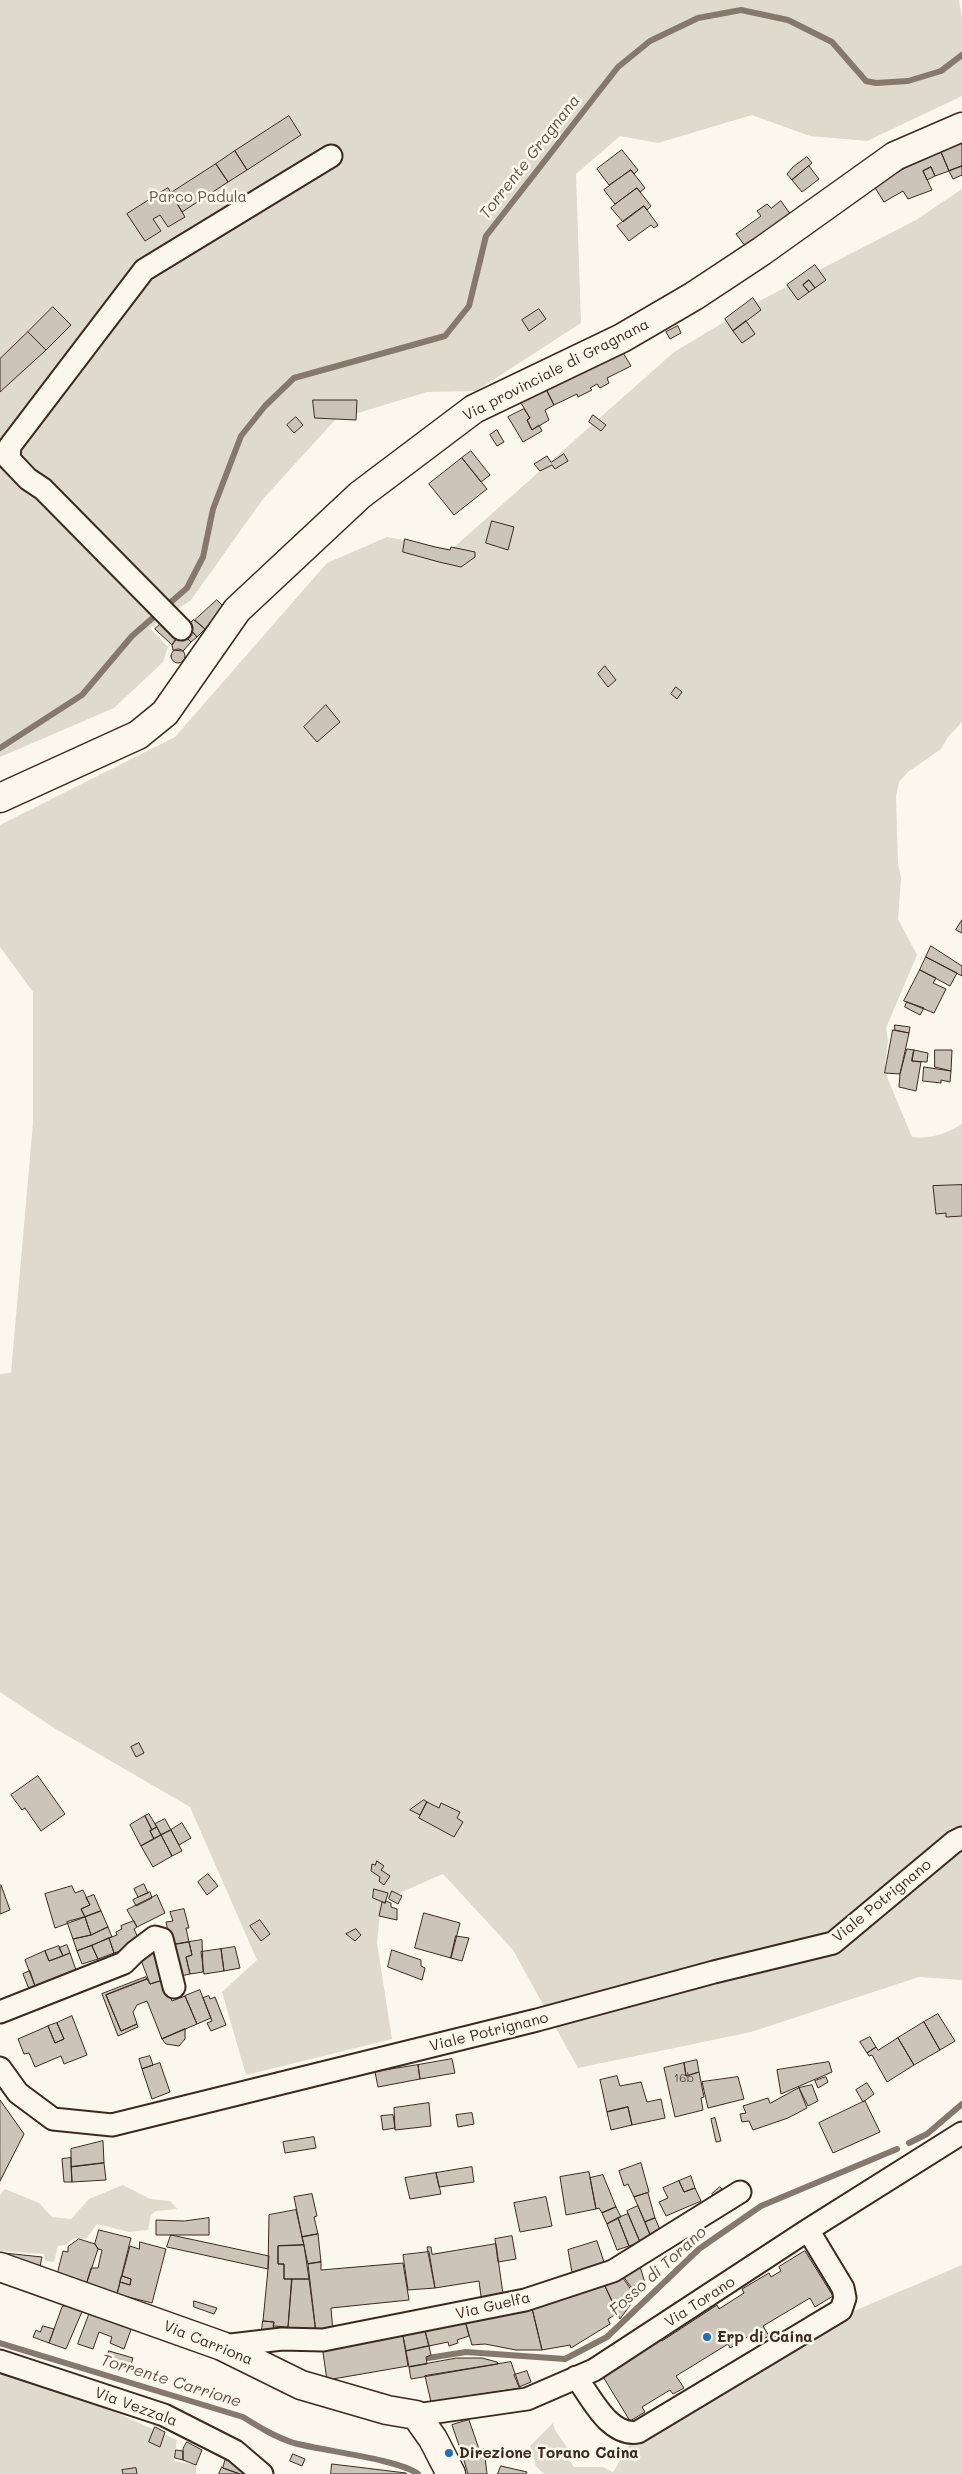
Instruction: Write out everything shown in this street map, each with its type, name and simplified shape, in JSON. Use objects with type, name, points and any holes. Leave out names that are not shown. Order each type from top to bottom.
[{"type":"main road","name":"Via provinciale di Gragnana","points":[[0,798],[138,734],[152,724],[165,713],[237,610],[360,494],[474,409],[622,338],[762,251],[895,156],[962,127]]},
{"type":"main road","name":"Via Carriona","points":[[0,2267],[222,2346],[301,2385],[387,2410],[416,2415]]},
{"type":"main road","points":[[416,2415],[433,2439],[451,2474]]},
{"type":"street","points":[[181,629],[8,459],[10,446],[144,270],[331,156]]},
{"type":"street","points":[[0,469],[35,484]]},
{"type":"street","name":"Viale Potrignano","points":[[0,2068],[18,2093],[53,2119],[112,2125],[537,2020],[834,1942],[954,1842],[962,1838]]},
{"type":"street","points":[[0,2012],[124,1963],[155,1937],[162,1939],[174,1987]]},
{"type":"street","name":"Via Torano","points":[[416,2415],[527,2399],[594,2370],[808,2230],[962,2133]]},
{"type":"street","name":"Via Guelfa","points":[[222,2346],[282,2339],[323,2340],[525,2300],[612,2271],[740,2192]]},
{"type":"street","points":[[576,2378],[611,2424],[628,2434],[638,2432],[841,2310],[845,2298],[843,2288],[808,2230]]},
{"type":"street","name":"Via Vezzala","points":[[0,2361],[164,2414],[235,2451],[262,2474]]},
{"type":"green space","name":"Parco Padula","points":[[0,0],[959,0],[962,19],[962,96],[867,141],[810,136],[752,115],[658,143],[620,136],[576,174],[581,323],[476,391],[427,392],[335,420],[263,499],[191,600],[150,628],[168,647],[163,662],[114,708],[0,757]]},
{"type":"green space","points":[[962,189],[962,722],[948,737],[941,749],[908,772],[899,782],[896,797],[898,864],[901,878],[898,919],[917,955],[886,1028],[888,1041],[885,1065],[887,1077],[912,1137],[938,1135],[962,1124],[962,1980],[919,1977],[751,2032],[578,2068],[513,1950],[443,1874],[381,1901],[377,1943],[392,2039],[246,2075],[222,1992],[257,1960],[190,1807],[54,1728],[0,1692],[0,1374],[11,1373],[33,1123],[33,992],[0,947],[0,825],[175,737],[327,563],[387,537],[452,549],[674,352],[763,299],[916,220]]},
{"type":"green space","points":[[123,2185],[150,2199],[170,2201],[177,2209],[156,2211],[151,2215],[148,2230],[129,2232],[97,2224],[86,2239],[74,2238],[66,2245],[58,2246],[54,2262],[45,2261],[44,2254],[0,2251],[0,2195],[5,2189],[39,2203],[52,2217],[71,2219],[89,2199]]},
{"type":"green space","points":[[962,2265],[962,2474],[544,2474],[536,2466],[530,2446],[553,2423],[555,2430],[570,2452],[569,2460],[574,2467],[603,2467],[613,2472],[632,2441],[685,2418],[854,2311]]},
{"type":"green space","points":[[2,2371],[95,2403],[177,2440],[174,2461],[196,2465],[196,2474],[0,2474],[0,2378]]},
{"type":"building","points":[[289,116],[301,135],[247,170],[235,151]]},
{"type":"building","points":[[962,143],[962,166],[949,171],[941,152]]},
{"type":"building","points":[[622,150],[638,170],[634,174],[631,170],[609,185],[597,169]]},
{"type":"building","points":[[235,151],[247,170],[228,182],[216,164]]},
{"type":"building","points":[[941,152],[949,171],[935,176],[931,167],[923,171],[932,190],[908,199],[903,191],[884,202],[874,186],[905,168]]},
{"type":"building","points":[[807,157],[812,163],[792,180],[787,174]]},
{"type":"building","points":[[216,164],[228,182],[182,212],[171,193]]},
{"type":"building","points":[[809,166],[819,179],[802,192],[792,180]]},
{"type":"building","points":[[962,166],[962,175],[953,179],[949,171]]},
{"type":"building","points":[[931,167],[935,176],[927,180],[923,171]]},
{"type":"building","points":[[631,170],[645,188],[640,192],[637,188],[615,204],[604,190]]},
{"type":"building","points":[[168,188],[185,217],[168,227],[160,215],[153,219],[161,231],[145,241],[127,214]]},
{"type":"building","points":[[637,188],[651,206],[647,210],[644,206],[623,222],[611,208]]},
{"type":"building","points":[[781,201],[791,215],[746,247],[736,234],[761,216],[757,211],[767,204],[771,208]]},
{"type":"building","points":[[644,206],[658,225],[654,228],[651,225],[629,241],[617,226]]},
{"type":"building","points":[[815,265],[826,280],[815,288],[809,280],[803,285],[809,292],[798,300],[787,285]]},
{"type":"building","points":[[809,280],[815,288],[809,292],[803,285]]},
{"type":"building","points":[[753,298],[761,310],[733,331],[725,319]]},
{"type":"building","points":[[53,307],[71,325],[46,350],[28,332]]},
{"type":"building","points":[[539,309],[546,319],[529,331],[522,320]]},
{"type":"building","points":[[746,321],[755,334],[742,343],[733,331]]},
{"type":"building","points":[[678,326],[681,333],[670,339],[666,332]]},
{"type":"building","points":[[28,332],[46,350],[0,392],[0,359]]},
{"type":"building","points":[[622,351],[631,366],[607,378],[609,383],[600,388],[597,384],[590,388],[592,390],[578,397],[577,394],[554,405],[546,389]]},
{"type":"building","points":[[546,389],[554,405],[545,410],[549,420],[532,430],[527,420],[530,418],[521,403]]},
{"type":"building","points":[[313,400],[357,400],[356,420],[315,418]]},
{"type":"building","points":[[524,409],[530,418],[527,420],[532,430],[539,425],[542,431],[523,442],[508,417]]},
{"type":"building","points":[[593,415],[606,425],[601,431],[589,422]]},
{"type":"building","points":[[296,417],[303,425],[294,433],[287,425]]},
{"type":"building","points":[[497,430],[504,442],[497,446],[490,435]]},
{"type":"building","points":[[471,451],[490,475],[481,482],[462,458]]},
{"type":"building","points":[[564,454],[568,461],[555,469],[552,465],[540,471],[534,464],[547,456],[551,462]]},
{"type":"building","points":[[462,458],[487,489],[454,515],[429,484]]},
{"type":"building","points":[[492,521],[514,527],[508,550],[486,543]]},
{"type":"building","points":[[405,539],[450,550],[451,547],[475,552],[475,557],[461,567],[439,562],[403,552]]},
{"type":"building","points":[[217,600],[223,606],[205,629],[195,620]]},
{"type":"building","points":[[165,620],[178,637],[172,645],[155,629]]},
{"type":"building","points":[[194,620],[205,629],[197,637],[187,626]]},
{"type":"building","points":[[187,626],[197,637],[191,642],[181,632]]},
{"type":"building","points":[[181,632],[191,642],[183,651],[173,650],[172,645]]},
{"type":"building","points":[[178,649],[183,651],[185,656],[183,661],[178,663],[173,661],[171,656],[173,651]]},
{"type":"building","points":[[605,666],[616,680],[608,687],[598,674]]},
{"type":"building","points":[[676,687],[682,692],[677,699],[671,694]]},
{"type":"building","points":[[326,705],[340,722],[317,742],[304,727]]},
{"type":"building","points":[[962,920],[962,933],[956,930]]},
{"type":"building","points":[[931,946],[962,966],[962,976],[926,957]]},
{"type":"building","points":[[926,957],[957,973],[950,986],[920,970]]},
{"type":"building","points":[[920,970],[936,978],[933,983],[946,989],[934,1013],[904,1001]]},
{"type":"building","points":[[907,1002],[924,1008],[920,1015],[905,1007]]},
{"type":"building","points":[[895,1025],[910,1027],[909,1033],[895,1030]]},
{"type":"building","points":[[893,1030],[909,1033],[900,1074],[885,1073]]},
{"type":"building","points":[[907,1049],[914,1050],[912,1061],[921,1062],[916,1091],[899,1087],[900,1074]]},
{"type":"building","points":[[914,1050],[928,1053],[927,1062],[912,1061]]},
{"type":"building","points":[[935,1050],[952,1050],[951,1071],[935,1067]]},
{"type":"building","points":[[924,1067],[951,1071],[950,1082],[941,1080],[941,1083],[923,1081]]},
{"type":"building","points":[[962,1185],[962,1216],[946,1217],[946,1213],[936,1214],[933,1186]]},
{"type":"building","points":[[139,1743],[144,1753],[136,1757],[131,1747]]},
{"type":"building","points":[[38,1776],[65,1814],[41,1831],[25,1808],[22,1810],[11,1795]]},
{"type":"building","points":[[424,1800],[427,1802],[420,1815],[410,1810]]},
{"type":"building","points":[[427,1802],[439,1808],[441,1803],[460,1812],[457,1818],[463,1822],[454,1837],[419,1818]]},
{"type":"building","points":[[149,1814],[157,1827],[152,1830],[145,1816]]},
{"type":"building","points":[[145,1816],[154,1839],[141,1846],[130,1825]]},
{"type":"building","points":[[165,1819],[171,1830],[161,1835],[155,1824]]},
{"type":"building","points":[[182,1823],[191,1838],[179,1845],[171,1830]]},
{"type":"building","points":[[157,1827],[161,1835],[154,1839],[150,1831]]},
{"type":"building","points":[[171,1830],[182,1851],[172,1856],[161,1835]]},
{"type":"building","points":[[161,1835],[172,1856],[153,1867],[141,1846]]},
{"type":"building","points":[[377,1861],[384,1866],[381,1870],[390,1876],[384,1885],[379,1881],[380,1877],[371,1871],[372,1864],[375,1865]]},
{"type":"building","points":[[208,1874],[218,1886],[207,1895],[198,1882]]},
{"type":"building","points":[[144,1884],[148,1893],[138,1897],[134,1889]]},
{"type":"building","points":[[0,1886],[10,1910],[0,1914]]},
{"type":"building","points":[[72,1886],[75,1893],[83,1890],[90,1905],[81,1909],[85,1917],[55,1928],[45,1894]]},
{"type":"building","points":[[374,1889],[388,1893],[385,1903],[373,1898]]},
{"type":"building","points":[[392,1891],[402,1896],[398,1904],[389,1899]]},
{"type":"building","points":[[150,1892],[152,1898],[136,1906],[133,1900]]},
{"type":"building","points":[[94,1895],[101,1911],[85,1917],[81,1909],[90,1905],[86,1898]]},
{"type":"building","points":[[157,1895],[165,1913],[137,1927],[127,1910]]},
{"type":"building","points":[[386,1901],[391,1903],[391,1907],[397,1909],[397,1920],[379,1916],[382,1902],[385,1903]]},
{"type":"building","points":[[184,1909],[189,1928],[186,1928],[189,1942],[171,1945],[166,1922],[173,1921],[170,1912]]},
{"type":"building","points":[[101,1911],[108,1927],[91,1935],[85,1917]]},
{"type":"building","points":[[424,1913],[460,1923],[451,1958],[415,1948]]},
{"type":"building","points":[[85,1917],[91,1935],[73,1939],[67,1922]]},
{"type":"building","points":[[260,1920],[270,1934],[261,1941],[250,1926]]},
{"type":"building","points":[[134,1921],[137,1927],[134,1929],[141,1944],[114,1953],[109,1938],[117,1935],[116,1932],[122,1929],[121,1926]]},
{"type":"building","points":[[108,1927],[112,1937],[77,1951],[73,1939],[91,1935]]},
{"type":"building","points":[[356,1929],[361,1935],[355,1941],[346,1934]]},
{"type":"building","points":[[456,1936],[469,1938],[462,1961],[451,1958]]},
{"type":"building","points":[[109,1938],[114,1953],[98,1959],[92,1946]]},
{"type":"building","points":[[202,1940],[203,1972],[190,1974],[186,1957],[192,1955],[189,1942]]},
{"type":"building","points":[[189,1942],[192,1955],[186,1957],[190,1974],[176,1977],[171,1945]]},
{"type":"building","points":[[67,1945],[70,1953],[63,1956],[59,1948]]},
{"type":"building","points":[[156,1945],[163,1980],[150,1984],[138,1952]]},
{"type":"building","points":[[59,1946],[63,1956],[49,1961],[45,1951]]},
{"type":"building","points":[[92,1946],[98,1959],[82,1964],[77,1951]]},
{"type":"building","points":[[235,1947],[240,1968],[224,1971],[221,1949]]},
{"type":"building","points":[[221,1949],[224,1971],[204,1974],[201,1952]]},
{"type":"building","points":[[392,1950],[421,1960],[421,1966],[425,1968],[422,1980],[388,1967]]},
{"type":"building","points":[[45,1951],[49,1961],[70,1953],[76,1970],[35,1986],[25,1960]]},
{"type":"building","points":[[30,1971],[35,1986],[29,1989],[23,1974]]},
{"type":"building","points":[[146,1977],[147,1979],[106,1995],[121,2031],[137,2024],[138,2027],[118,2036],[102,1994]]},
{"type":"building","points":[[147,1979],[150,1984],[163,1980],[172,2001],[185,1996],[197,2024],[162,2039],[147,2001],[137,2005],[133,2012],[137,2024],[121,2031],[106,1995]]},
{"type":"building","points":[[200,1990],[211,2018],[197,2024],[185,1996]]},
{"type":"building","points":[[209,1996],[210,1999],[215,1997],[226,2025],[211,2031],[207,2023],[212,2021],[203,1998]]},
{"type":"building","points":[[938,2014],[955,2041],[940,2050],[924,2022]]},
{"type":"building","points":[[72,2016],[87,2055],[64,2064],[61,2056],[35,2067],[29,2053],[24,2054],[18,2039],[48,2026],[55,2043],[64,2039],[57,2023]]},
{"type":"building","points":[[924,2022],[940,2050],[914,2065],[898,2038]]},
{"type":"building","points":[[57,2023],[64,2039],[55,2043],[48,2026]]},
{"type":"building","points":[[185,2029],[185,2039],[179,2046],[166,2044],[162,2039]]},
{"type":"building","points":[[870,2037],[876,2047],[867,2053],[860,2042]]},
{"type":"building","points":[[898,2038],[914,2065],[887,2082],[872,2055],[869,2056],[867,2053],[876,2047],[878,2050]]},
{"type":"building","points":[[150,2056],[153,2065],[142,2069],[139,2059]]},
{"type":"building","points":[[452,2059],[455,2073],[420,2079],[418,2065]]},
{"type":"building","points":[[697,2060],[699,2072],[686,2076],[684,2063]]},
{"type":"building","points":[[829,2062],[832,2072],[781,2094],[777,2070]]},
{"type":"building","points":[[160,2063],[170,2092],[152,2099],[142,2069]]},
{"type":"building","points":[[684,2063],[686,2076],[699,2072],[704,2097],[701,2098],[703,2110],[675,2117],[664,2068]]},
{"type":"building","points":[[418,2065],[420,2079],[378,2087],[375,2072]]},
{"type":"building","points":[[617,2076],[620,2086],[641,2082],[647,2102],[661,2099],[665,2118],[632,2125],[628,2107],[607,2112],[600,2080]]},
{"type":"building","points":[[738,2077],[744,2099],[708,2108],[702,2082]]},
{"type":"building","points":[[826,2077],[828,2082],[818,2088],[815,2081]]},
{"type":"building","points":[[867,2083],[874,2094],[863,2102],[856,2090]]},
{"type":"building","points":[[812,2085],[818,2101],[808,2106],[799,2088]]},
{"type":"building","points":[[799,2088],[807,2108],[788,2118],[753,2130],[749,2121],[742,2122],[740,2114],[746,2113],[743,2106],[768,2098],[770,2103]]},
{"type":"building","points":[[0,2100],[24,2134],[0,2181]]},
{"type":"building","points":[[865,2101],[880,2132],[833,2153],[819,2123]]},
{"type":"building","points":[[429,2103],[431,2126],[395,2130],[394,2108]]},
{"type":"building","points":[[628,2107],[632,2125],[611,2130],[607,2112]]},
{"type":"building","points":[[472,2113],[474,2124],[458,2127],[456,2115]]},
{"type":"building","points":[[393,2115],[395,2128],[383,2130],[381,2116]]},
{"type":"building","points":[[715,2118],[721,2141],[716,2142],[711,2119]]},
{"type":"building","points":[[314,2137],[316,2148],[285,2153],[283,2142]]},
{"type":"building","points":[[103,2141],[104,2163],[71,2167],[71,2149]]},
{"type":"building","points":[[71,2158],[72,2182],[64,2182],[62,2159]]},
{"type":"building","points":[[104,2163],[106,2180],[72,2182],[71,2167]]},
{"type":"building","points":[[641,2163],[649,2192],[634,2197],[628,2184],[624,2186],[619,2171]]},
{"type":"building","points":[[472,2167],[474,2182],[439,2187],[436,2173]]},
{"type":"building","points":[[589,2172],[596,2209],[566,2215],[560,2177]]},
{"type":"building","points":[[436,2173],[441,2194],[410,2199],[405,2178]]},
{"type":"building","points":[[603,2175],[616,2207],[602,2213],[599,2208],[596,2209],[590,2178]]},
{"type":"building","points":[[691,2176],[695,2188],[684,2192],[679,2181]]},
{"type":"building","points":[[679,2181],[684,2192],[695,2188],[701,2201],[666,2216],[659,2202],[668,2198],[663,2188]]},
{"type":"building","points":[[720,2187],[727,2195],[717,2202],[712,2194]]},
{"type":"building","points":[[648,2193],[655,2218],[645,2222],[634,2197]]},
{"type":"building","points":[[312,2194],[317,2216],[314,2217],[318,2234],[302,2237],[294,2197]]},
{"type":"building","points":[[546,2197],[552,2226],[520,2232],[514,2203]]},
{"type":"building","points":[[638,2206],[651,2237],[640,2242],[627,2211]]},
{"type":"building","points":[[616,2207],[621,2217],[607,2224],[602,2213]]},
{"type":"building","points":[[296,2210],[304,2245],[278,2246],[278,2264],[284,2264],[284,2279],[292,2279],[288,2327],[273,2326],[274,2322],[263,2321],[268,2269],[269,2215]]},
{"type":"building","points":[[628,2214],[640,2242],[629,2246],[618,2218]]},
{"type":"building","points":[[209,2218],[209,2235],[156,2235],[156,2220],[184,2221]]},
{"type":"building","points":[[618,2218],[629,2246],[617,2250],[607,2224]]},
{"type":"building","points":[[655,2218],[661,2232],[651,2237],[645,2222]]},
{"type":"building","points":[[99,2230],[131,2238],[117,2294],[86,2285],[91,2268],[98,2268],[102,2250],[98,2249],[95,2244]]},
{"type":"building","points":[[318,2234],[321,2262],[308,2264],[302,2237]]},
{"type":"building","points":[[171,2235],[269,2256],[268,2269],[167,2247]]},
{"type":"building","points":[[512,2236],[516,2259],[498,2262],[495,2239]]},
{"type":"building","points":[[79,2239],[95,2244],[98,2249],[86,2285],[56,2278],[63,2251],[68,2252],[68,2247]]},
{"type":"building","points":[[597,2241],[605,2265],[573,2278],[568,2250]]},
{"type":"building","points":[[140,2242],[166,2249],[152,2303],[117,2294],[120,2282],[130,2285],[131,2279],[122,2276],[130,2246],[139,2249]]},
{"type":"building","points":[[496,2244],[504,2301],[482,2304],[479,2281],[435,2288],[427,2247],[431,2247],[432,2254]]},
{"type":"building","points":[[304,2245],[309,2279],[284,2279],[284,2264],[278,2264],[278,2246]]},
{"type":"building","name":"Erp di Caina","points":[[805,2251],[833,2296],[815,2307],[810,2298],[763,2326],[769,2336],[761,2340],[755,2332],[730,2348],[728,2344],[676,2376],[684,2388],[673,2394],[670,2390],[642,2407],[645,2412],[630,2421],[602,2375],[661,2339],[662,2341],[717,2305],[719,2309],[744,2293],[742,2289],[769,2273],[771,2277],[781,2271],[779,2267]]},
{"type":"building","points":[[429,2252],[435,2288],[408,2290],[403,2255]]},
{"type":"building","points":[[4,2253],[42,2257],[39,2271],[0,2260]]},
{"type":"building","points":[[321,2262],[321,2270],[403,2263],[409,2300],[331,2308],[333,2332],[316,2333],[308,2264]]},
{"type":"building","points":[[639,2263],[645,2283],[633,2290],[621,2273]]},
{"type":"building","points":[[122,2276],[131,2279],[130,2285],[120,2282]]},
{"type":"building","points":[[623,2278],[636,2297],[620,2319],[604,2284]]},
{"type":"building","points":[[292,2279],[309,2279],[316,2333],[288,2332]]},
{"type":"building","points":[[604,2284],[618,2313],[608,2319],[610,2324],[571,2348],[570,2345],[542,2350],[531,2304]]},
{"type":"building","points":[[194,2301],[217,2308],[214,2314],[194,2307]]},
{"type":"building","points":[[74,2303],[84,2307],[66,2349],[49,2343],[62,2307]]},
{"type":"building","points":[[531,2304],[542,2350],[516,2350],[485,2344],[472,2345],[465,2321]]},
{"type":"building","points":[[90,2312],[132,2327],[124,2349],[110,2343],[112,2337],[99,2332],[93,2349],[78,2344]]},
{"type":"building","points":[[263,2321],[274,2322],[273,2330],[262,2330]]},
{"type":"building","points":[[465,2321],[469,2336],[457,2340],[458,2343],[449,2346],[448,2342],[429,2346],[425,2331]]},
{"type":"building","points":[[43,2326],[54,2329],[49,2343],[33,2337],[36,2330],[40,2332]]},
{"type":"building","points":[[425,2331],[429,2346],[406,2351],[403,2336]]},
{"type":"building","points":[[403,2336],[408,2366],[327,2380],[322,2346]]},
{"type":"building","points":[[429,2346],[431,2355],[426,2357],[427,2364],[409,2367],[406,2351]]},
{"type":"building","points":[[109,2351],[133,2358],[130,2368],[106,2360]]},
{"type":"building","points":[[457,2358],[482,2358],[497,2362],[498,2364],[411,2379],[409,2367]]},
{"type":"building","points":[[511,2362],[520,2388],[431,2402],[425,2376]]},
{"type":"building","points":[[527,2371],[531,2382],[519,2387],[514,2375]]},
{"type":"building","points":[[469,2420],[479,2449],[463,2457],[452,2425]]},
{"type":"building","points":[[155,2427],[165,2432],[160,2447],[149,2442]]},
{"type":"building","points":[[187,2442],[202,2450],[196,2465],[183,2460],[183,2449]]},
{"type":"building","points":[[479,2449],[484,2449],[487,2474],[468,2474],[463,2457]]},
{"type":"building","points":[[176,2450],[183,2451],[183,2460],[175,2458]]},
{"type":"building","points":[[293,2454],[305,2459],[302,2466],[290,2461]]},
{"type":"building","points":[[226,2458],[248,2474],[240,2474],[223,2468]]},
{"type":"building","points":[[332,2464],[406,2473],[407,2474],[331,2474]]},
{"type":"building","points":[[501,2466],[527,2472],[526,2474],[498,2474]]},
{"type":"building","points":[[136,2468],[137,2474],[123,2474],[122,2470]]},
{"type":"building","points":[[223,2468],[240,2474],[219,2474]]},
{"type":"waterway","name":"Torrente Gragnana","points":[[0,748],[82,695],[132,636],[187,588],[203,557],[213,509],[241,436],[265,406],[294,378],[445,336],[469,306],[486,236],[618,67],[650,41],[698,18],[741,10],[788,20],[832,42],[866,81],[876,83],[908,81],[941,71],[962,55]]},
{"type":"waterway","name":"Fosso di Torano","points":[[909,2143],[927,2134],[962,2104]]},
{"type":"waterway","name":"Fosso di Torano","points":[[428,2358],[466,2352],[565,2359],[607,2337],[699,2249],[761,2206],[897,2149]]},
{"type":"waterway","name":"Torrente Carrione","points":[[0,2343],[243,2417],[287,2441],[394,2464],[418,2474]]},
{"type":"place","name":"Erp di Caina","points":[[707,2337]]},
{"type":"place","name":"Direzione Torano Caina","points":[[449,2453]]}]
